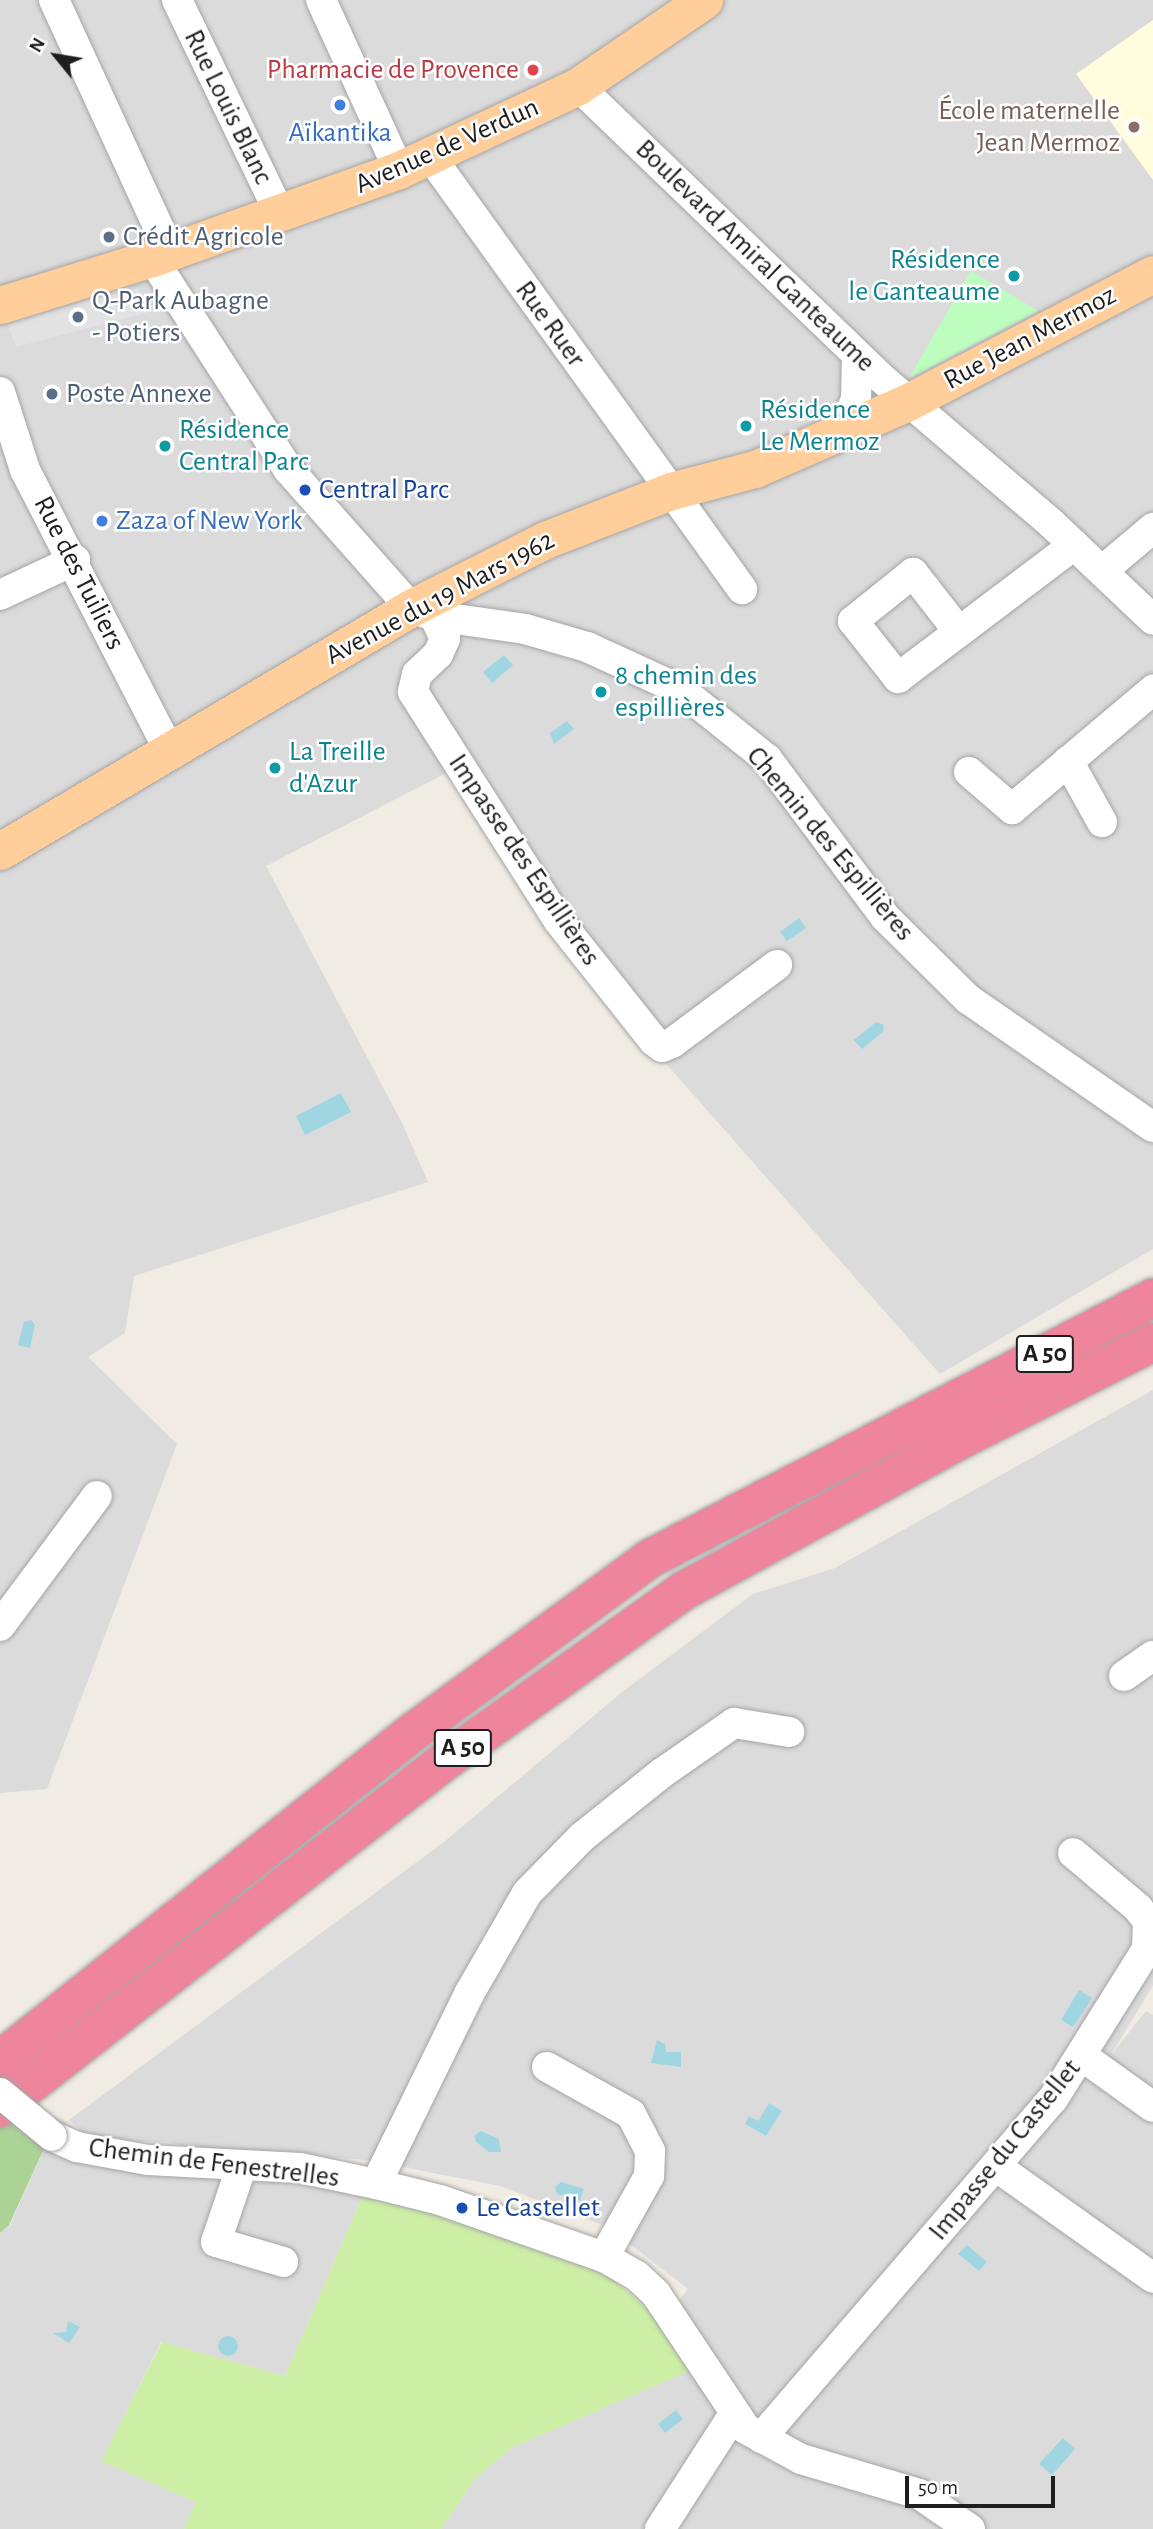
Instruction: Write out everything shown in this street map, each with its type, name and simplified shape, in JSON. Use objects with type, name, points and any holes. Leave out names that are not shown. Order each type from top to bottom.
[{"type":"highway","name":"A 50","points":[[0,2060],[414,1732],[649,1559],[1153,1298]]},
{"type":"highway","name":"A 50","points":[[0,2108],[445,1761],[683,1591],[961,1439],[1153,1342]]},
{"type":"main road","name":"Avenue de Verdun","points":[[0,304],[161,255],[415,163],[579,86],[704,0]]},
{"type":"main road","name":"Rue Jean Mermoz","points":[[908,402],[1153,274]]},
{"type":"main road","name":"Avenue du 19 Mars 1962","points":[[0,851],[169,750],[422,612],[545,540],[671,491],[755,469],[908,402]]},
{"type":"street","name":"Rue Louis Blanc","points":[[177,0],[280,214]]},
{"type":"street","name":"Rue Ruer","points":[[321,0],[415,163],[548,321],[742,589]]},
{"type":"street","points":[[57,1],[161,255],[288,469],[422,612]]},
{"type":"street","name":"Boulevard Amiral Ganteaume","points":[[579,86],[857,355],[1074,545],[1153,620]]},
{"type":"street","points":[[843,430],[856,399],[857,355]]},
{"type":"street","name":"Rue des Tuiliers","points":[[0,392],[25,470],[75,560],[169,750]]},
{"type":"street","points":[[1102,572],[1153,528]]},
{"type":"street","points":[[959,632],[1074,545]]},
{"type":"street","points":[[0,595],[75,560]]},
{"type":"street","name":"Impasse des Espillières","points":[[422,612],[445,639],[438,654],[417,674],[413,692],[558,920],[654,1041],[662,1047],[672,1043],[777,964]]},
{"type":"street","name":"Chemin des Espillières","points":[[422,612],[525,629],[587,647],[681,690],[767,759],[885,916],[968,999],[1153,1127]]},
{"type":"street","points":[[969,772],[1012,809],[1153,690]]},
{"type":"street","points":[[1068,761],[1102,822]]},
{"type":"street","points":[[0,1626],[97,1496]]},
{"type":"street","points":[[1124,1676],[1153,1656]]},
{"type":"street","points":[[376,2184],[469,1994],[527,1893],[582,1838],[662,1773],[734,1723],[789,1732]]},
{"type":"street","name":"Impasse du Castellet","points":[[761,2438],[848,2334],[1054,2099],[1147,1949],[1150,1934],[1138,1908],[1073,1853]]},
{"type":"street","points":[[1082,2056],[1153,2107]]},
{"type":"street","points":[[547,2067],[631,2114],[650,2151],[649,2176],[604,2257]]},
{"type":"street","name":"Chemin de Fenestrelles","points":[[0,2093],[52,2136],[77,2147],[148,2160],[300,2168],[440,2200],[604,2257],[637,2276],[656,2294],[734,2414],[761,2438],[801,2459],[919,2494],[970,2529]]},
{"type":"street","points":[[242,2165],[216,2242],[282,2262]]},
{"type":"street","points":[[997,2167],[1153,2278]]},
{"type":"street","points":[[660,2529],[734,2414]]},
{"type":"shaded area","points":[[0,0],[1153,0],[1153,1249],[940,1374],[646,1041],[458,767],[266,866],[402,1123],[428,1182],[134,1276],[125,1333],[88,1357],[177,1444],[47,1789],[0,1793]]},
{"type":"shaded area","name":"École maternelle Jean Mermoz","points":[[1153,20],[1153,180],[1076,74]]},
{"type":"shaded area","name":"Q-Park Aubagne - Potiers","points":[[138,288],[149,312],[16,347],[7,322]]},
{"type":"shaded area","points":[[1153,1390],[1153,1985],[1111,2055],[1146,2011],[1153,2015],[1153,2529],[441,2529],[476,2478],[511,2448],[712,2360],[678,2302],[688,2289],[608,2227],[500,2186],[366,2160],[194,2148],[169,2142],[93,2141],[69,2120],[444,1842],[621,1693],[753,1594],[835,1568]]},
{"type":"shaded area","points":[[46,2144],[366,2188],[285,2376],[161,2342],[102,2461],[197,2502],[184,2529],[0,2529],[0,2233],[10,2225]]},
{"type":"green space","points":[[971,271],[1038,311],[909,378]]},
{"type":"green space","points":[[13,2116],[46,2144],[9,2225],[0,2233],[0,2127]]},
{"type":"green space","points":[[366,2188],[559,2252],[606,2274],[654,2314],[689,2371],[511,2448],[476,2478],[441,2529],[184,2529],[196,2502],[101,2461],[162,2342],[285,2376]]},
{"type":"water","points":[[504,655],[513,665],[492,683],[483,672]]},
{"type":"water","points":[[567,721],[574,729],[554,744],[550,733]]},
{"type":"water","points":[[799,918],[806,928],[787,941],[780,932]]},
{"type":"water","points":[[876,1022],[884,1025],[883,1032],[862,1049],[854,1040]]},
{"type":"water","points":[[341,1093],[351,1112],[305,1135],[296,1116]]},
{"type":"water","points":[[31,1320],[35,1325],[30,1348],[18,1345],[24,1322]]},
{"type":"water","points":[[1079,1990],[1092,1998],[1073,2027],[1061,2020]]},
{"type":"water","points":[[657,2040],[665,2044],[666,2052],[681,2052],[681,2067],[651,2063]]},
{"type":"water","points":[[769,2103],[782,2111],[766,2136],[745,2124],[749,2116],[758,2121]]},
{"type":"water","points":[[481,2131],[499,2139],[501,2152],[489,2152],[476,2142],[474,2136]]},
{"type":"water","points":[[561,2182],[584,2189],[580,2201],[557,2194],[555,2187]]},
{"type":"water","points":[[967,2245],[987,2262],[979,2271],[958,2254]]},
{"type":"water","points":[[68,2321],[80,2327],[69,2343],[53,2333],[66,2332]]},
{"type":"water","points":[[228,2336],[235,2339],[238,2346],[235,2353],[228,2356],[221,2353],[218,2346],[221,2339]]},
{"type":"water","points":[[676,2410],[683,2419],[665,2433],[658,2424]]},
{"type":"water","points":[[1063,2438],[1075,2449],[1052,2475],[1039,2464]]},
{"type":"place","name":"Pharmacie de Provence","points":[[533,70]]},
{"type":"place","name":"Aïkantika","points":[[340,105]]},
{"type":"place","name":"École maternelle Jean Mermoz","points":[[1134,127]]},
{"type":"place","name":"Crédit Agricole","points":[[109,237]]},
{"type":"place","name":"Résidence le Ganteaume","points":[[1014,276]]},
{"type":"place","name":"Q-Park Aubagne - Potiers","points":[[78,317]]},
{"type":"place","name":"Poste Annexe","points":[[52,394]]},
{"type":"place","name":"Résidence Le Mermoz","points":[[746,426]]},
{"type":"place","name":"Résidence Central Parc","points":[[165,446]]},
{"type":"place","name":"Central Parc","points":[[305,490]]},
{"type":"place","name":"Zaza of New York","points":[[102,521]]},
{"type":"place","name":"8 chemin des espillières","points":[[601,692]]},
{"type":"place","name":"La Treille d'Azur","points":[[275,768]]},
{"type":"place","name":"Le Castellet","points":[[462,2208]]}]
